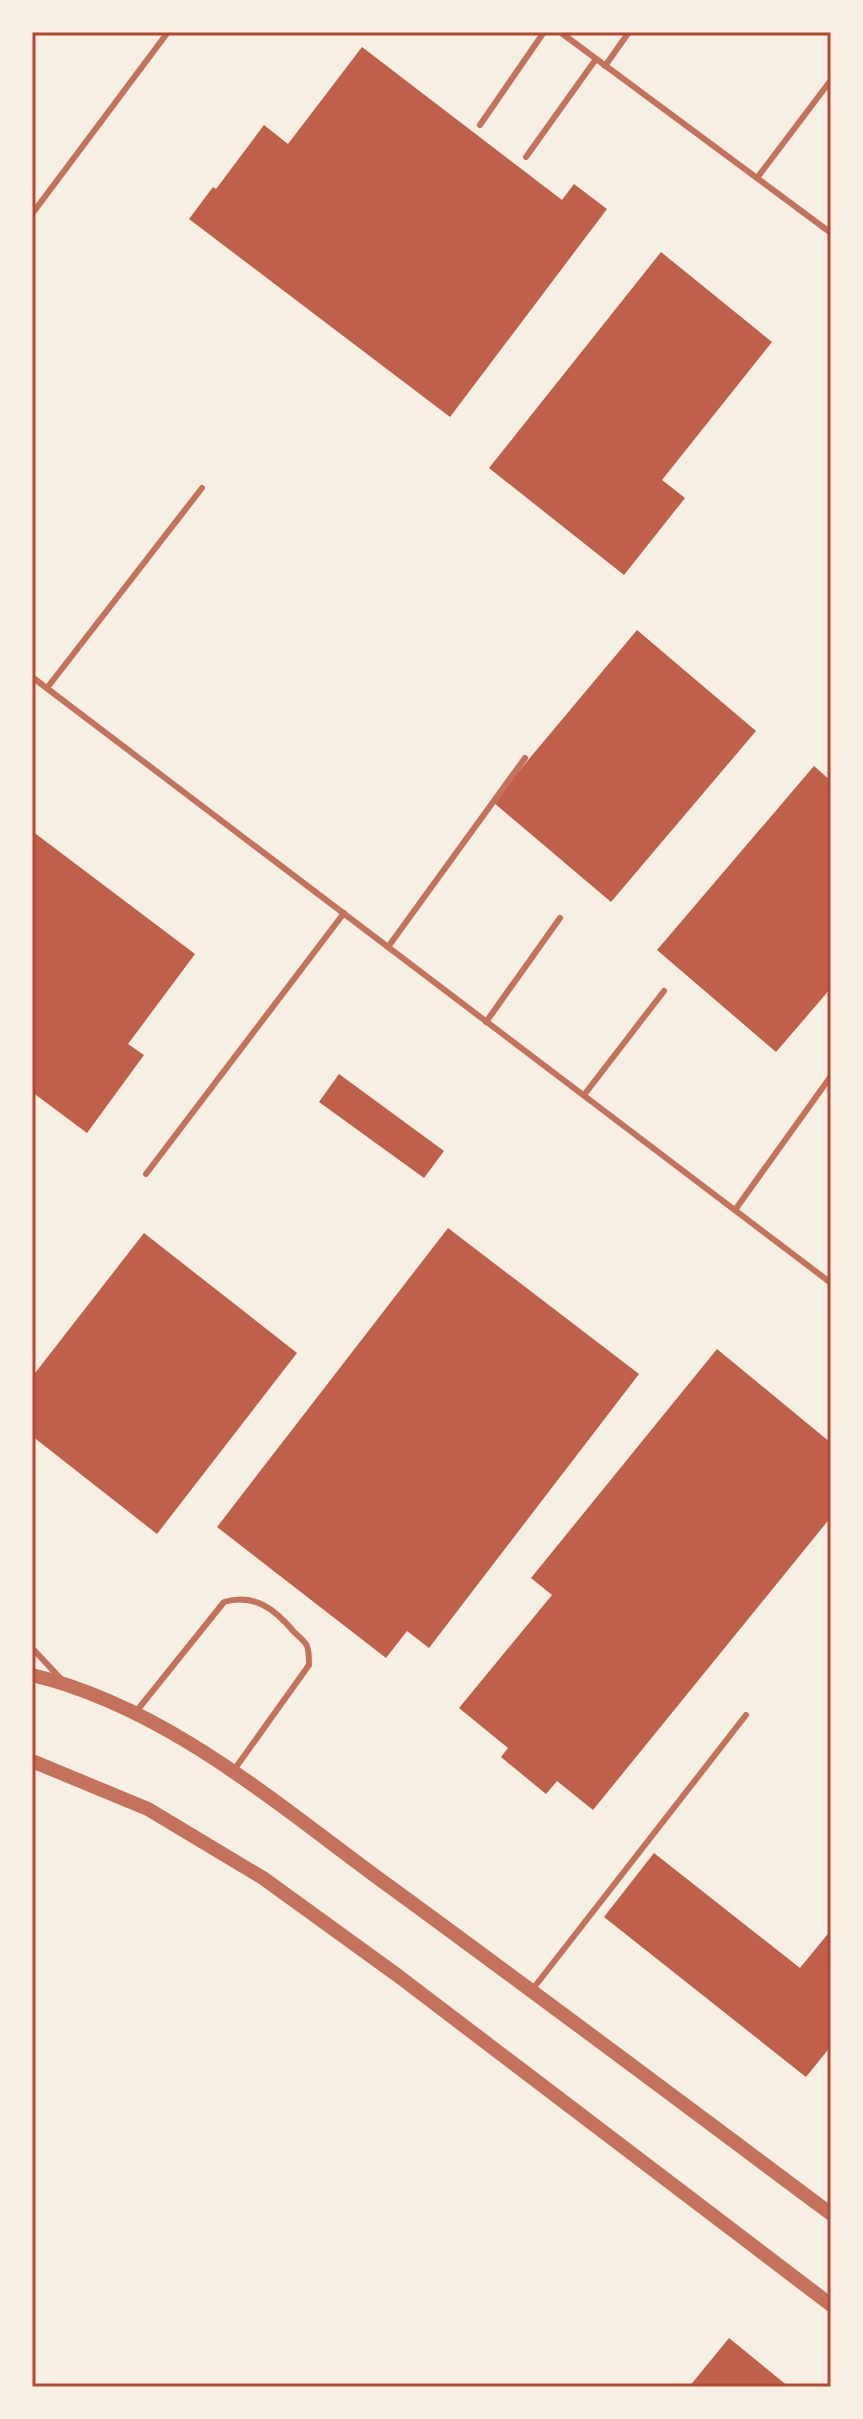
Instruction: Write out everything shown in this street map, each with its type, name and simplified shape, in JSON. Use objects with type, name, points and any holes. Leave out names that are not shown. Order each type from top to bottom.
[{"type":"street","points":[[32,1675],[63,1682],[135,1713],[233,1772],[532,1990],[831,2214]]},
{"type":"street","points":[[32,1761],[148,1809],[263,1878],[397,1975],[831,2305]]},
{"type":"lane","points":[[32,214],[168,32]]},
{"type":"lane","points":[[480,125],[544,32]]},
{"type":"lane","points":[[560,32],[831,233]]},
{"type":"lane","points":[[605,66],[629,32]]},
{"type":"lane","points":[[526,157],[596,59]]},
{"type":"lane","points":[[757,178],[831,80]]},
{"type":"lane","points":[[47,688],[202,488]]},
{"type":"lane","points":[[32,677],[831,1283]]},
{"type":"lane","points":[[388,947],[525,758]]},
{"type":"lane","points":[[146,1174],[344,913]]},
{"type":"lane","points":[[486,1022],[560,918]]},
{"type":"lane","points":[[584,1095],[664,991]]},
{"type":"lane","points":[[735,1210],[831,1076]]},
{"type":"lane","points":[[135,1713],[224,1602],[238,1598],[267,1605],[307,1647],[309,1665],[233,1772]]},
{"type":"lane","points":[[32,1648],[63,1682]]},
{"type":"lane","points":[[532,1990],[746,1715]]},
{"type":"building","points":[[362,47],[562,200],[574,184],[607,209],[450,417],[189,219],[264,125],[288,144]]},
{"type":"building","points":[[661,252],[772,342],[662,480],[685,498],[624,575],[489,468]]},
{"type":"building","points":[[637,630],[756,731],[611,902],[493,802]]},
{"type":"building","points":[[814,766],[831,781],[831,988],[776,1052],[657,950]]},
{"type":"building","points":[[32,831],[195,954],[128,1044],[144,1055],[87,1133],[32,1092]]},
{"type":"building","points":[[339,1074],[444,1151],[424,1178],[319,1102]]},
{"type":"building","points":[[448,1228],[639,1374],[429,1648],[407,1631],[386,1658],[217,1527]]},
{"type":"building","points":[[144,1233],[297,1353],[157,1534],[32,1436],[32,1377]]},
{"type":"building","points":[[717,1349],[831,1443],[831,1517],[593,1810],[557,1781],[546,1794],[501,1757],[508,1748],[459,1708],[552,1595],[531,1578]]},
{"type":"building","points":[[654,1853],[800,1968],[831,1930],[831,2046],[806,2077],[604,1917]]},
{"type":"building","points":[[729,2338],[789,2387],[689,2387]]}]
